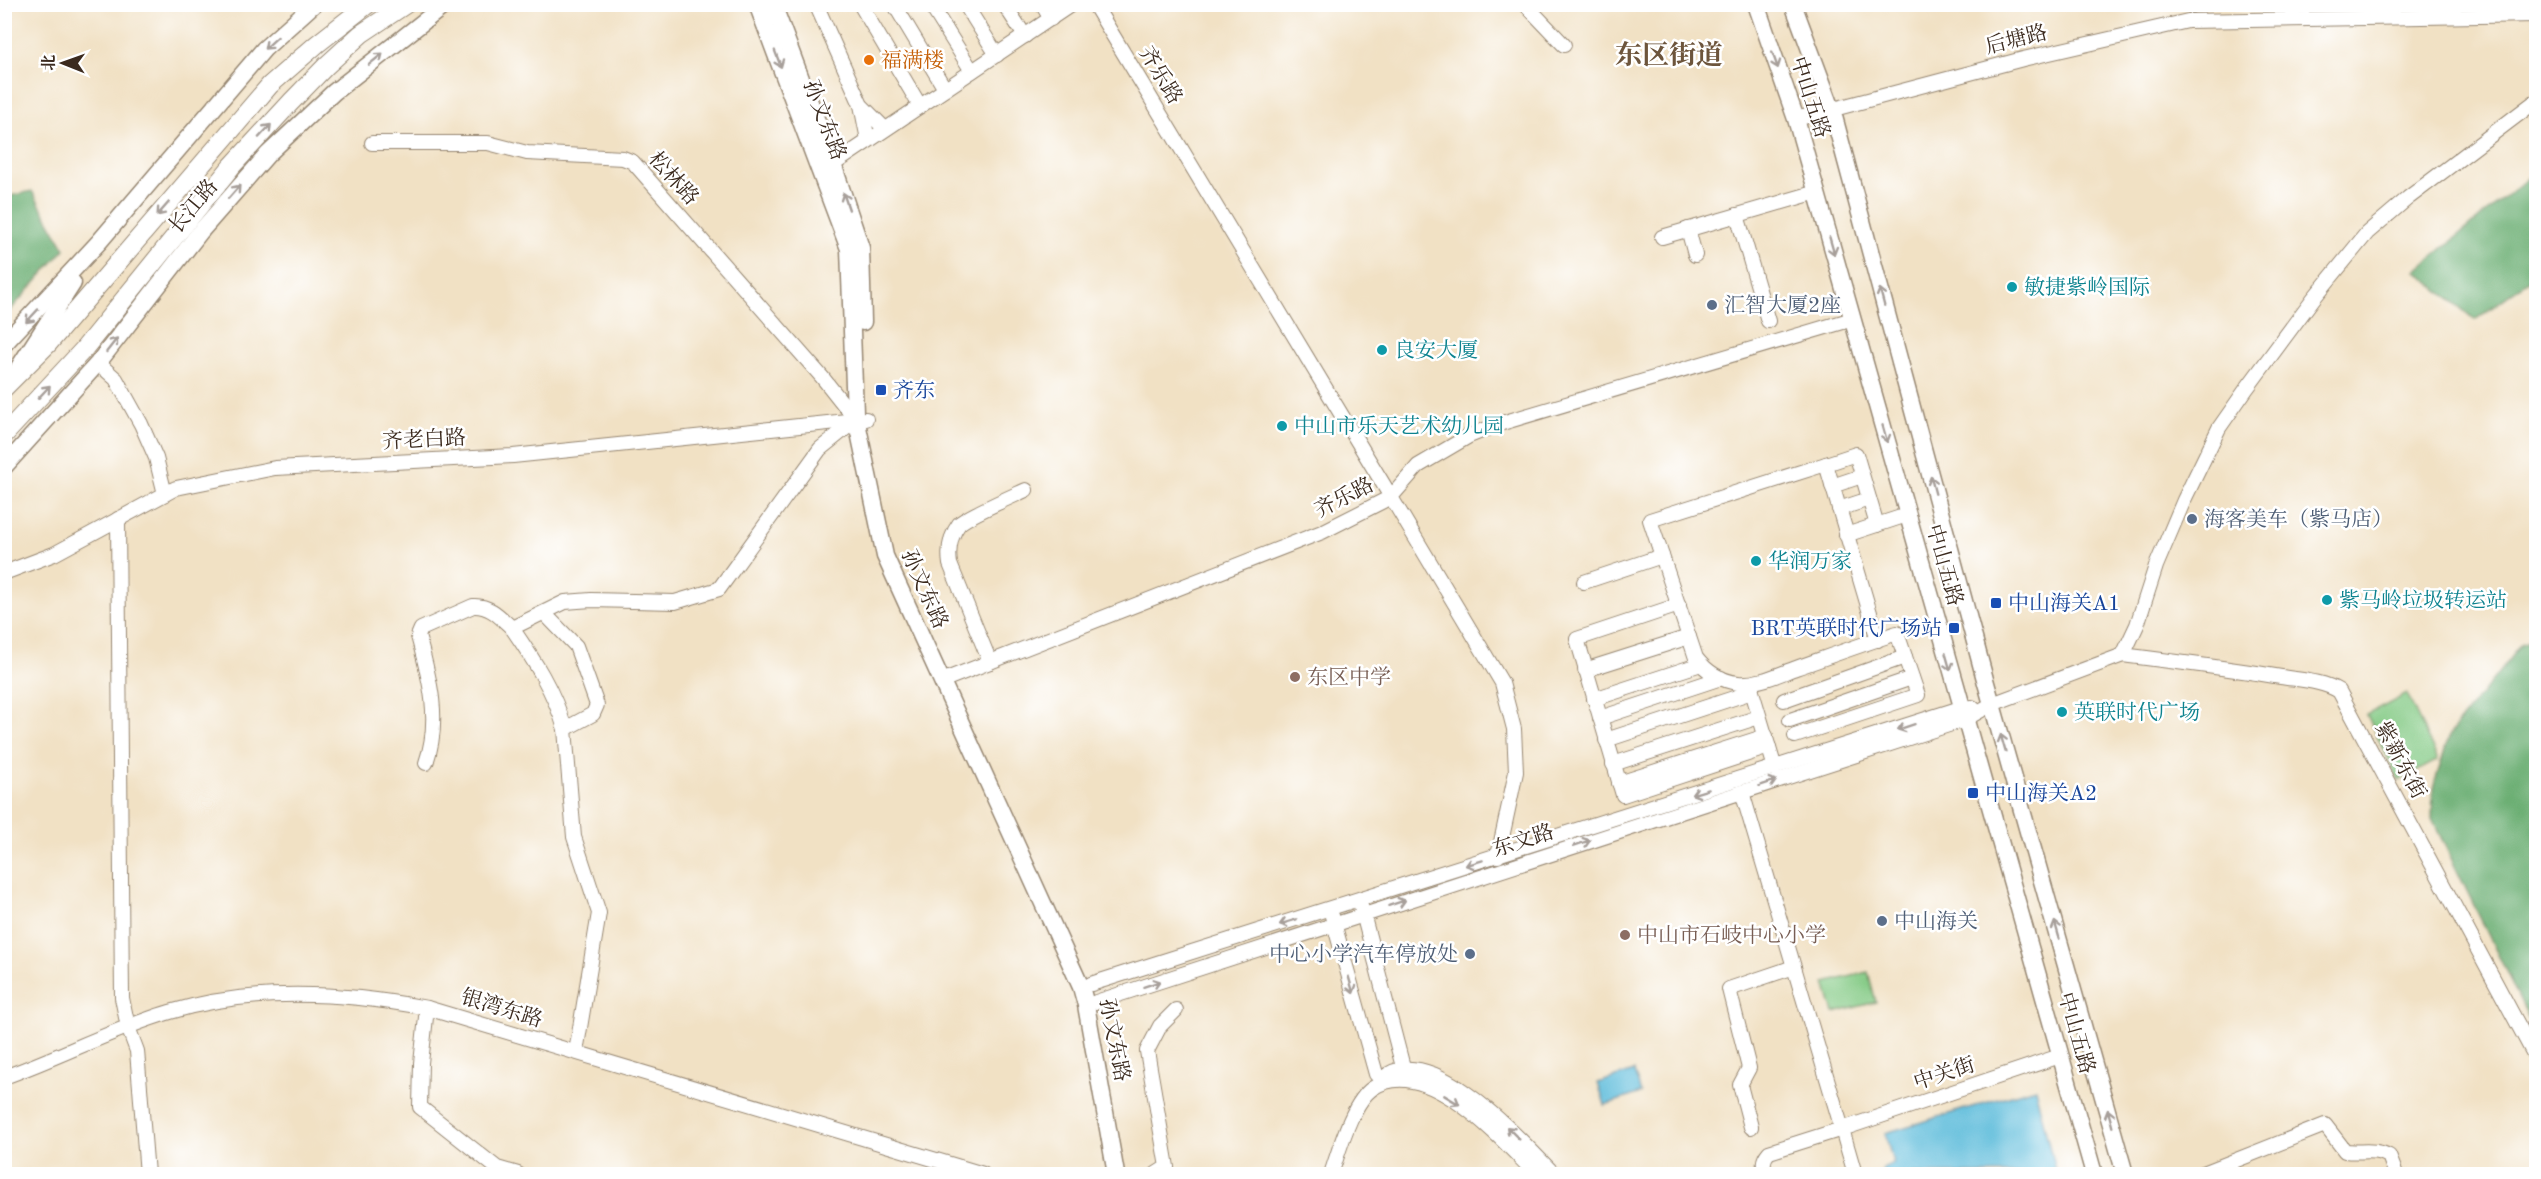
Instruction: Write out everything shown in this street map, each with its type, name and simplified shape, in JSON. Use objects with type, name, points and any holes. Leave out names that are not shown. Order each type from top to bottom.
[{"type":"highway","name":"长江路","points":[[5,388],[48,344],[270,85],[368,4]]},
{"type":"highway","name":"长江路","points":[[4,435],[100,329],[231,167],[291,102],[361,34],[406,4]]},
{"type":"main road","points":[[4,344],[99,242],[264,49],[314,4]]},
{"type":"main road","name":"长江路","points":[[4,467],[98,363],[200,232],[268,154],[334,92],[446,4]]},
{"type":"main road","name":"中山五路","points":[[1756,4],[1796,119],[2094,1174]]},
{"type":"main road","name":"中山五路","points":[[1793,4],[1832,109],[1992,704],[2126,1174]]},
{"type":"main road","name":"孙文东路","points":[[764,6],[827,169],[861,248],[861,420],[885,556],[1081,987],[1116,1174]]},
{"type":"main road","points":[[5,388],[99,242]]},
{"type":"main road","points":[[53,414],[100,329]]},
{"type":"main road","name":"孙文东路","points":[[861,420],[896,552],[949,678],[1091,984],[1096,1002],[1122,1174]]},
{"type":"street","points":[[816,4],[861,105],[868,140]]},
{"type":"street","points":[[860,4],[920,106]]},
{"type":"street","points":[[894,4],[945,89]]},
{"type":"street","points":[[930,4],[972,70]]},
{"type":"street","points":[[966,4],[997,55]]},
{"type":"street","points":[[1004,4],[1025,36]]},
{"type":"street","points":[[1042,4],[1051,19]]},
{"type":"street","points":[[827,169],[884,128],[1072,4]]},
{"type":"street","name":"齐乐路","points":[[949,678],[1322,532],[1391,497],[1094,4]]},
{"type":"street","points":[[1525,4],[1564,45]]},
{"type":"street","name":"后塘路","points":[[1796,119],[2024,58],[2188,21],[2520,10],[2536,15]]},
{"type":"street","points":[[1963,714],[2123,655],[2138,624],[2156,566],[2180,509],[2219,428],[2293,326],[2367,233],[2408,198],[2536,101]]},
{"type":"street","points":[[861,105],[884,128]]},
{"type":"street","name":"松林路","points":[[372,143],[488,142],[527,153],[623,158],[633,162],[861,420]]},
{"type":"street","points":[[1662,237],[1817,192]]},
{"type":"street","points":[[1737,215],[1768,321]]},
{"type":"street","points":[[1688,229],[1695,255]]},
{"type":"street","points":[[1498,856],[1516,772],[1514,729],[1502,682],[1391,497],[1418,466],[1469,436],[1502,423],[1853,319]]},
{"type":"street","points":[[98,363],[116,379],[141,424],[156,459],[165,494]]},
{"type":"street","points":[[512,628],[565,602],[591,600],[675,602],[719,589],[820,449],[861,420]]},
{"type":"street","name":"齐老白路","points":[[4,573],[54,554],[176,488],[274,468],[513,456],[861,420]]},
{"type":"street","points":[[1751,688],[1721,678],[1701,664],[1696,657],[1650,520],[1856,454],[1877,525]]},
{"type":"street","points":[[1826,464],[1878,640]]},
{"type":"street","points":[[1832,486],[1862,476]]},
{"type":"street","points":[[990,662],[950,564],[948,553],[951,538],[961,522],[1026,490]]},
{"type":"street","points":[[1839,509],[1869,499]]},
{"type":"street","points":[[1846,535],[1907,515]]},
{"type":"street","points":[[118,519],[122,998],[128,1027],[137,1051],[147,1174]]},
{"type":"street","points":[[1584,582],[1662,556]]},
{"type":"street","points":[[1678,605],[1577,639],[1619,783],[1767,742]]},
{"type":"street","points":[[426,763],[432,746],[434,716],[432,686],[418,633],[421,629],[472,606],[481,606],[496,613],[512,628],[541,670],[565,729],[574,837],[599,913],[576,1052]]},
{"type":"street","points":[[544,613],[576,646],[597,705],[593,714],[565,729]]},
{"type":"street","points":[[1606,740],[1751,688],[1776,675],[1897,633],[1918,695],[1795,736]]},
{"type":"street","points":[[1586,670],[1689,637]]},
{"type":"street","name":"紫新东街","points":[[2123,655],[2296,680],[2332,687],[2339,691],[2536,1058]]},
{"type":"street","points":[[1784,700],[1905,657]]},
{"type":"street","points":[[1594,699],[1701,664]]},
{"type":"street","points":[[1776,675],[1802,760]]},
{"type":"street","points":[[1600,718],[1721,678]]},
{"type":"street","points":[[1790,720],[1912,678]]},
{"type":"street","points":[[1751,688],[1775,768]]},
{"type":"street","name":"东文路","points":[[1091,984],[1775,768],[1963,714]]},
{"type":"street","name":"东文路","points":[[1096,1002],[1742,792],[1963,714]]},
{"type":"street","points":[[1613,764],[1760,717]]},
{"type":"street","points":[[1742,792],[1855,1174]]},
{"type":"street","points":[[1359,899],[1389,1079]]},
{"type":"street","points":[[1329,909],[1377,1074],[1389,1079],[1421,1082],[1459,1103],[1501,1138],[1536,1174]]},
{"type":"street","points":[[1751,1127],[1740,1085],[1749,1068],[1729,989],[1794,967]]},
{"type":"street","name":"银湾东路","points":[[4,1077],[171,1011],[225,1000],[271,996],[304,994],[373,998],[427,1008],[983,1174]]},
{"type":"street","points":[[427,1008],[421,1063],[420,1107],[497,1171],[518,1174]]},
{"type":"street","points":[[1156,1174],[1167,1167],[1147,1051],[1160,1026],[1176,1010]]},
{"type":"street","name":"中关街","points":[[1766,1174],[1763,1166],[1764,1158],[1769,1152],[2060,1056]]},
{"type":"street","points":[[1331,1174],[1352,1116],[1389,1079],[1425,1071],[1465,1092],[1493,1114],[1554,1174]]},
{"type":"street","points":[[2200,1174],[2222,1171],[2325,1125],[2345,1151],[2371,1150],[2389,1156],[2396,1174]]},
{"type":"green space","points":[[2536,171],[2536,275],[2475,320],[2416,271]]},
{"type":"green space","points":[[32,191],[65,249],[5,316],[5,197]]},
{"type":"green space","points":[[2536,638],[2536,1033],[2432,819],[2433,788],[2450,734],[2521,644]]},
{"type":"green space","points":[[2407,694],[2438,760],[2399,781],[2367,715]]},
{"type":"green space","points":[[1868,972],[1876,1002],[1834,1013],[1825,983]]},
{"type":"water","points":[[1634,1071],[1641,1093],[1605,1105],[1598,1083]]},
{"type":"water","points":[[2035,1088],[2056,1174],[1882,1174],[1883,1168],[1893,1163],[1885,1133]]},
{"type":"place","name":"福满楼","points":[[869,60]]},
{"type":"place","name":"敏捷紫岭国际","points":[[2012,287]]},
{"type":"place","name":"汇智大厦2座","points":[[1712,305]]},
{"type":"place","name":"良安大厦","points":[[1382,350]]},
{"type":"place","name":"齐东","points":[[881,390]]},
{"type":"place","name":"中山市乐天艺术幼儿园","points":[[1282,426]]},
{"type":"place","name":"海客美车（紫马店）","points":[[2192,519]]},
{"type":"place","name":"华润万家","points":[[1756,561]]},
{"type":"place","name":"紫马岭垃圾转运站","points":[[2327,600]]},
{"type":"place","name":"中山海关A1","points":[[1996,603]]},
{"type":"place","name":"BRT英联时代广场站","points":[[1954,628]]},
{"type":"place","name":"东区中学","points":[[1295,677]]},
{"type":"place","name":"英联时代广场","points":[[2062,712]]},
{"type":"place","name":"中山海关A2","points":[[1973,793]]},
{"type":"place","name":"中山海关","points":[[1882,921]]},
{"type":"place","name":"中山市石岐中心小学","points":[[1625,935]]},
{"type":"place","name":"中心小学汽车停放处","points":[[1470,954]]},
{"type":"district","name":"东区街道","points":[[1669,55]]}]
